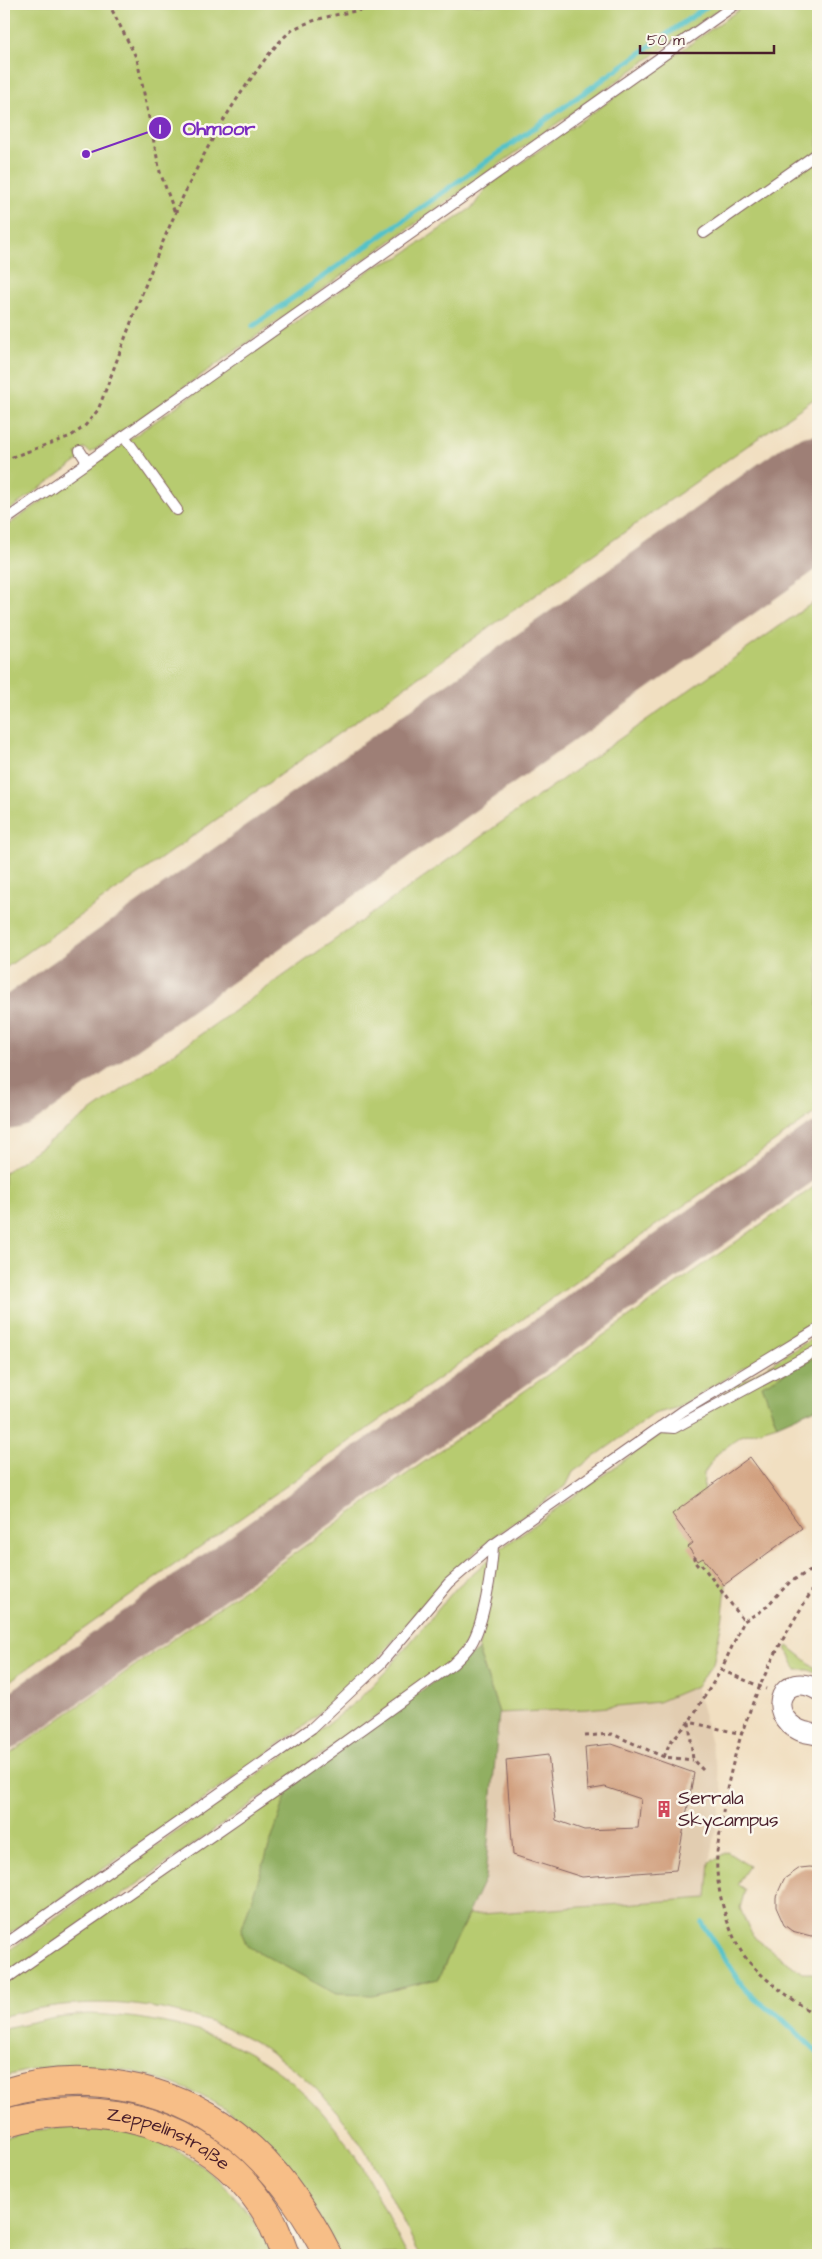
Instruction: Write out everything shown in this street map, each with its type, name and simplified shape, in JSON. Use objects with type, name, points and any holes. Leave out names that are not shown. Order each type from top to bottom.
[{"type":"highway","points":[[4,2093],[62,2082],[87,2082],[146,2091],[192,2109],[232,2132],[265,2163],[295,2201],[328,2255]]},
{"type":"highway","name":"Zeppelinstraße","points":[[4,2123],[32,2115],[65,2111],[95,2111],[144,2120],[180,2136],[215,2157],[235,2174],[264,2208],[285,2255]]},
{"type":"highway","points":[[264,2208],[299,2255]]},
{"type":"street","points":[[818,1690],[809,1685],[799,1684],[789,1687],[782,1694],[779,1703],[782,1714],[788,1723],[800,1730],[818,1735]]},
{"type":"lane","points":[[4,521],[736,4]]},
{"type":"lane","points":[[704,233],[818,153]]},
{"type":"lane","points":[[124,436],[177,510]]},
{"type":"lane","points":[[80,451],[87,462]]},
{"type":"lane","points":[[4,1945],[312,1728],[381,1663],[449,1583],[494,1545],[683,1411],[818,1329]]},
{"type":"lane","points":[[660,1427],[674,1428],[818,1350]]},
{"type":"lane","points":[[4,1980],[281,1787],[453,1664],[466,1652],[476,1634],[494,1545]]},
{"type":"path","points":[[107,4],[137,59],[160,172],[175,213]]},
{"type":"path","points":[[4,460],[71,436],[84,427],[98,410],[175,213],[204,155],[240,94],[267,57],[294,29],[324,18],[391,4]]},
{"type":"path","points":[[696,1557],[693,1560],[698,1566],[701,1564],[744,1621]]},
{"type":"path","points":[[664,1757],[670,1742],[689,1722],[721,1670],[744,1621],[763,1610],[790,1582],[815,1568]]},
{"type":"path","points":[[818,1582],[796,1616],[759,1686],[730,1769],[716,1857],[721,1896],[733,1936],[742,1952],[770,1981],[818,2018]]},
{"type":"path","points":[[721,1670],[769,1690]]},
{"type":"path","points":[[689,1722],[742,1734]]},
{"type":"path","points":[[689,1722],[693,1760],[703,1770]]},
{"type":"path","points":[[585,1736],[612,1734],[664,1757],[693,1760]]},
{"type":"shaded area","points":[[696,1686],[723,1791],[710,1862],[707,1898],[468,1915],[485,1878],[499,1713],[587,1709],[658,1702]]},
{"type":"green space","points":[[4,4],[726,4],[108,441],[90,453],[85,448],[76,454],[79,460],[4,514]]},
{"type":"green space","points":[[747,4],[818,4],[818,396],[4,969],[4,528],[374,267],[399,257],[473,207],[487,187]]},
{"type":"green space","points":[[818,599],[818,1111],[4,1685],[4,1173]]},
{"type":"green space","points":[[818,1184],[818,1322],[679,1407],[654,1414],[573,1472],[566,1486],[492,1538],[445,1578],[377,1660],[308,1723],[218,1789],[4,1938],[4,1758]]},
{"type":"green space","points":[[818,1335],[818,1356],[763,1385],[777,1425],[741,1436],[717,1454],[704,1473],[703,1502],[727,1575],[723,1616],[713,1664],[696,1686],[658,1702],[587,1709],[499,1713],[478,1650],[500,1549],[686,1416]]},
{"type":"green space","points":[[818,1356],[818,1407],[777,1425],[762,1385]]},
{"type":"green space","points":[[489,1561],[474,1632],[451,1663],[4,1978],[4,1954],[316,1733],[358,1700],[388,1669],[457,1587]]},
{"type":"green space","points":[[788,1646],[818,1670],[818,1674],[809,1670],[797,1670],[786,1648]]},
{"type":"green space","points":[[478,1650],[499,1713],[485,1878],[438,1979],[372,1995],[336,1994],[247,1946],[241,1931],[290,1784]]},
{"type":"green space","points":[[290,1784],[438,1979],[468,1915],[707,1898],[710,1862],[727,1852],[749,1866],[737,1884],[745,1890],[740,1908],[755,1938],[802,1973],[813,1973],[818,1977],[818,2255],[420,2255],[370,2159],[346,2123],[332,2106],[299,2074],[263,2047],[223,2027],[182,2013],[138,2005],[93,2003],[49,2007],[4,2016],[4,1985]]},
{"type":"green space","points":[[88,2014],[132,2017],[173,2024],[211,2035],[245,2051],[277,2071],[307,2096],[334,2127],[367,2175],[407,2255],[339,2255],[307,2194],[284,2160],[257,2133],[226,2110],[192,2091],[156,2078],[118,2069],[79,2066],[41,2068],[4,2077],[4,2028],[55,2017]]},
{"type":"green space","points":[[78,2126],[116,2130],[139,2135],[181,2153],[201,2166],[219,2180],[235,2197],[262,2234],[272,2255],[4,2255],[4,2139],[28,2131]]},
{"type":"building","points":[[750,1457],[802,1528],[724,1585],[703,1558],[698,1561],[688,1547],[693,1543],[672,1514]]},
{"type":"building","name":"Serrala Skycampus","points":[[612,1744],[694,1773],[676,1870],[582,1877],[513,1855],[506,1760],[548,1755],[556,1820],[584,1830],[638,1828],[641,1799],[605,1787],[588,1790],[585,1747]]},
{"type":"building","points":[[800,1868],[818,1868],[818,1935],[811,1936],[792,1931],[784,1925],[776,1907],[776,1897],[784,1879]]},
{"type":"waterway","points":[[253,326],[710,4]]},
{"type":"waterway","points":[[702,1923],[742,1985],[755,1999],[779,2016],[818,2053]]},
{"type":"taxiway","points":[[4,1726],[818,1148]]},
{"type":"runway","points":[[4,1070],[818,495]]},
{"type":"place","name":"Ohmoor","points":[[86,154]]},
{"type":"place","name":"Serrala Skycampus","points":[[664,1809]]}]
